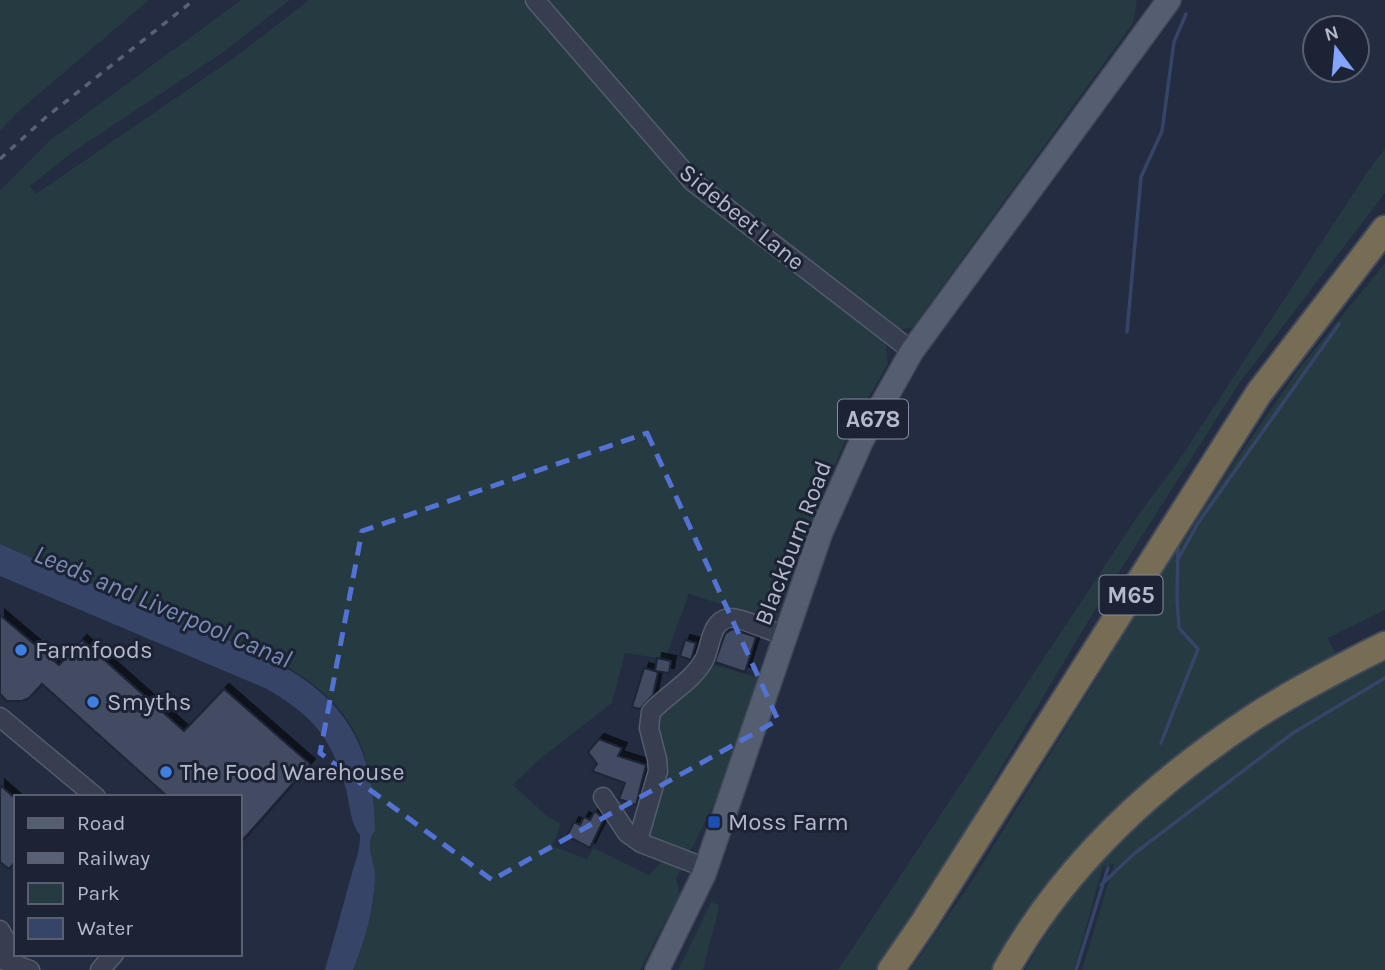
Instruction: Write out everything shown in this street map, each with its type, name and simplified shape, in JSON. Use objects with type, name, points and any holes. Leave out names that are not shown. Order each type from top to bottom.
[{"type":"highway","name":"M65","points":[[891,970],[1259,393],[1385,229]]},
{"type":"highway","points":[[1006,970],[1062,887],[1113,829],[1188,763],[1255,716],[1385,645]]},
{"type":"main road","name":"Blackburn Road","points":[[657,970],[706,868],[821,532],[862,440],[912,351],[1169,0]]},
{"type":"street","name":"Sidebeet Lane","points":[[536,0],[693,182],[912,351]]},
{"type":"street","points":[[641,842],[641,821],[658,771],[649,728],[651,712],[684,683],[704,660],[716,626],[723,620],[736,618],[786,636]]},
{"type":"street","points":[[0,717],[94,795]]},
{"type":"street","points":[[603,797],[627,833],[641,842],[706,868]]},
{"type":"street","points":[[0,930],[7,943],[1,959],[30,970]]},
{"type":"street","points":[[100,970],[112,956]]},
{"type":"highlighted area","points":[[647,433],[778,720],[492,880],[320,753],[362,531]]},
{"type":"green space","points":[[0,0],[149,0],[20,110],[0,131]]},
{"type":"green space","points":[[241,0],[290,0],[225,51],[73,152],[30,186],[36,194],[238,55],[309,0],[532,0],[701,197],[878,333],[886,345],[888,364],[849,431],[801,547],[774,627],[758,622],[742,611],[689,594],[665,659],[625,653],[612,703],[540,759],[513,785],[547,816],[561,824],[552,846],[587,859],[594,848],[649,875],[664,859],[682,868],[676,878],[680,894],[640,970],[353,970],[365,936],[375,890],[370,842],[375,831],[375,816],[364,755],[359,740],[343,714],[326,695],[285,665],[239,643],[168,616],[0,544],[0,191],[49,141]]},
{"type":"green space","points":[[543,0],[1137,0],[1133,23],[913,327],[899,330],[747,216],[699,171],[691,169]]},
{"type":"green space","points":[[1385,148],[1385,193],[1238,385],[1095,610],[1008,756],[922,909],[880,970],[838,970],[1137,517],[1183,454]]},
{"type":"green space","points":[[1385,263],[1385,610],[1328,638],[1337,656],[1201,738],[1117,808],[994,970],[910,970],[970,884],[1167,564],[1234,463],[1298,370]]},
{"type":"green space","points":[[1385,660],[1385,970],[1082,970],[1114,864],[1103,867],[1074,970],[1025,970],[1058,917],[1095,870],[1136,827],[1181,788],[1228,752],[1279,720]]},
{"type":"green space","points":[[711,664],[759,678],[724,784],[688,856],[647,840],[658,717],[661,706],[703,678]]},
{"type":"green space","points":[[711,902],[718,905],[718,912],[703,970],[678,970]]},
{"type":"water","points":[[0,544],[254,651],[288,669],[317,689],[341,714],[360,745],[371,784],[375,831],[370,842],[375,872],[373,902],[365,937],[353,970],[325,970],[358,855],[360,835],[352,819],[346,789],[334,756],[318,730],[296,708],[267,689],[0,576]]},
{"type":"building","points":[[0,615],[59,665],[82,640],[184,731],[224,689],[310,764],[242,841],[242,795],[166,795],[42,684],[29,698],[22,701],[7,701],[0,694]]},
{"type":"building","points":[[732,629],[756,637],[745,672],[715,662],[725,634]]},
{"type":"building","points":[[685,640],[696,643],[691,660],[680,656]]},
{"type":"building","points":[[657,658],[671,661],[669,673],[655,671]]},
{"type":"building","points":[[644,668],[658,672],[653,695],[640,709],[632,707]]},
{"type":"building","points":[[599,739],[622,748],[618,756],[646,765],[636,805],[619,799],[625,783],[592,771],[597,764],[588,752]]},
{"type":"building","points":[[0,785],[14,797],[14,863],[9,869],[0,862]]},
{"type":"building","points":[[595,811],[604,819],[590,848],[567,836],[574,822],[580,825],[584,817],[590,820]]},
{"type":"waterway","points":[[1127,332],[1141,177],[1162,131],[1174,42],[1186,14]]},
{"type":"waterway","points":[[1177,561],[1198,523],[1339,324]]},
{"type":"waterway","points":[[1161,743],[1198,649],[1179,628],[1178,546]]},
{"type":"waterway","points":[[1101,885],[1135,853],[1293,733],[1385,678]]},
{"type":"waterway","points":[[1076,970],[1108,868]]},
{"type":"railway","points":[[0,159],[45,118],[194,0]]},
{"type":"place","name":"Farmfoods","points":[[21,650]]},
{"type":"place","name":"Smyths","points":[[93,702]]},
{"type":"place","name":"The Food Warehouse","points":[[166,772]]},
{"type":"place","name":"Moss Farm","points":[[714,822]]},
{"type":"water label","name":"Leeds and Liverpool Canal","points":[[163,606]]}]
